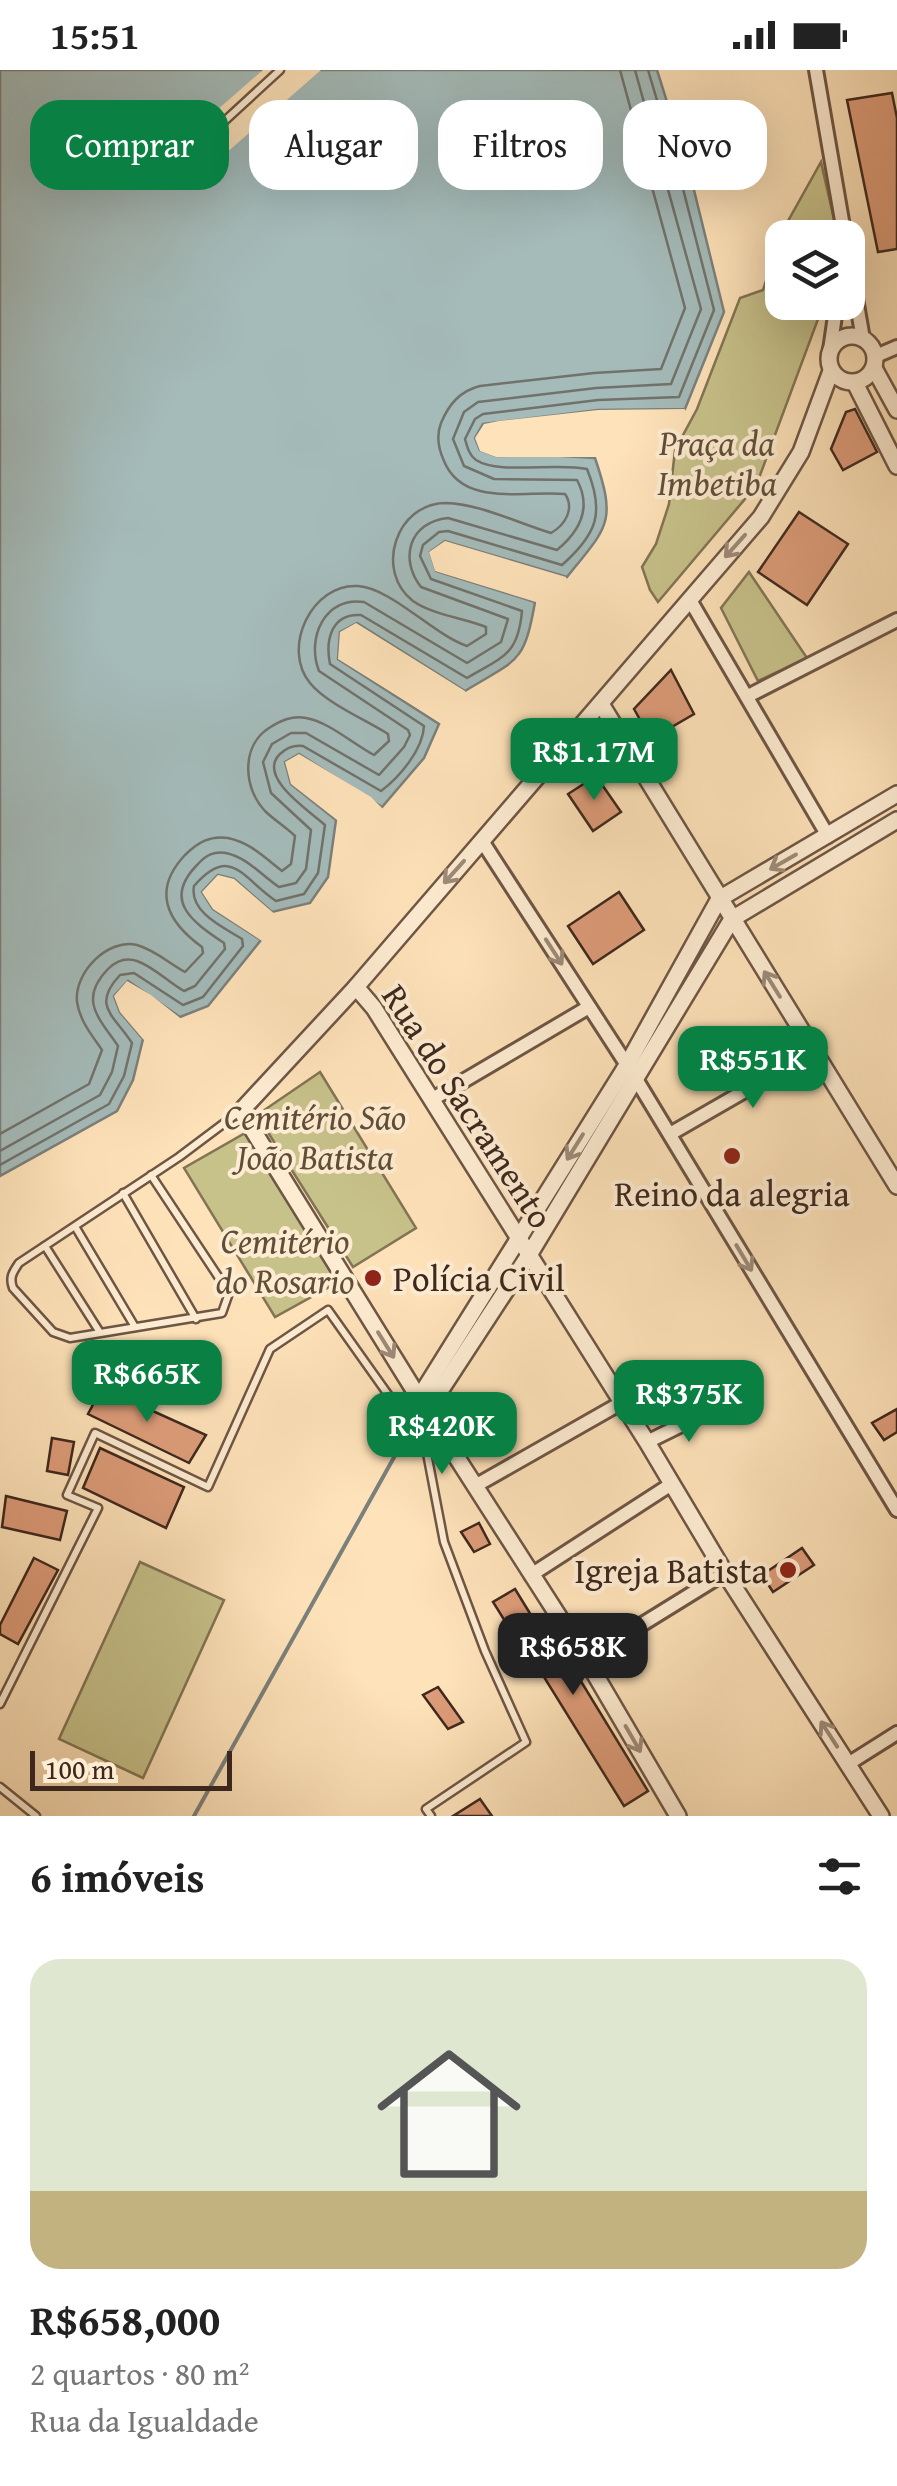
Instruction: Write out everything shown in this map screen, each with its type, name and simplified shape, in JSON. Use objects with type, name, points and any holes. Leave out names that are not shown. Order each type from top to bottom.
[{"type":"street","points":[[816,70],[842,220]]},
{"type":"street","points":[[678,1816],[586,1660],[241,1111],[356,987],[760,518],[787,479],[812,426],[831,371],[835,320]]},
{"type":"street","points":[[860,320],[863,338]]},
{"type":"street","points":[[830,350],[838,340],[851,336],[863,338],[872,346],[875,362],[897,410]]},
{"type":"street","points":[[831,371],[841,380],[855,383],[867,378],[875,362],[897,347]]},
{"type":"street","points":[[855,383],[897,466]]},
{"type":"street","points":[[690,600],[828,836]]},
{"type":"street","points":[[748,696],[897,620]]},
{"type":"street","points":[[601,704],[718,899],[896,1180]]},
{"type":"street","points":[[423,1404],[518,1239],[626,1064],[718,899],[897,794]]},
{"type":"street","points":[[423,1404],[528,1256],[732,920],[897,820]]},
{"type":"street","points":[[482,841],[636,1079],[897,1510]]},
{"type":"street","name":"Rua do Sacramento","points":[[356,987],[374,1008],[647,1442],[724,1573],[881,1816]]},
{"type":"street","points":[[432,1100],[590,1007]]},
{"type":"street","points":[[670,1134],[814,1051]]},
{"type":"street","points":[[475,1486],[621,1403]]},
{"type":"street","points":[[647,1442],[712,1410]]},
{"type":"street","points":[[531,1574],[670,1484]]},
{"type":"street","points":[[586,1660],[724,1573]]},
{"type":"street","points":[[848,1764],[897,1733]]},
{"type":"lane","points":[[229,117],[280,70]]},
{"type":"lane","points":[[152,1176],[229,1294],[222,1313],[70,1338],[61,1336],[14,1288],[10,1281],[12,1272],[241,1111]]},
{"type":"lane","points":[[123,1193],[196,1319]]},
{"type":"lane","points":[[76,1228],[135,1327]]},
{"type":"lane","points":[[45,1246],[99,1331]]},
{"type":"lane","points":[[0,1704],[98,1508],[68,1495],[94,1433],[208,1486],[270,1348],[328,1310],[426,1448],[444,1542],[484,1651],[526,1742],[426,1810],[431,1816]]},
{"type":"lane","points":[[0,1788],[36,1816]]},
{"type":"green space","name":"Praça da Imbetiba","points":[[821,162],[834,220],[789,220]]},
{"type":"green space","name":"Praça da Imbetiba","points":[[765,284],[765,320],[818,320],[756,486],[658,602],[642,567],[656,544],[669,504],[675,450],[697,409],[740,298],[763,290]]},
{"type":"green space","points":[[749,572],[807,658],[758,681],[721,608]]},
{"type":"green space","name":"Cemitério São João Batista","points":[[320,1072],[416,1228],[353,1267],[257,1115]]},
{"type":"green space","name":"Cemitério do Rosario","points":[[247,1132],[342,1280],[275,1317],[184,1168]]},
{"type":"green space","points":[[140,1562],[224,1600],[143,1778],[59,1739]]},
{"type":"water","points":[[0,70],[657,70],[666,100],[623,100],[623,190],[694,190],[724,312],[685,409],[598,410],[483,424],[475,438],[480,450],[496,456],[595,458],[607,511],[600,534],[567,577],[445,541],[430,552],[436,571],[535,602],[527,638],[515,658],[465,691],[357,623],[340,632],[338,659],[439,724],[424,758],[382,807],[299,754],[285,762],[291,784],[336,820],[328,877],[310,903],[272,912],[234,879],[218,875],[202,892],[213,909],[261,940],[208,1006],[180,1017],[128,981],[114,996],[120,1012],[143,1039],[133,1080],[117,1111],[0,1176]]},
{"type":"pier","points":[[263,70],[321,70],[287,100],[249,100],[249,133],[229,150],[229,100]]},
{"type":"pier","points":[[685,409],[683,414],[599,415],[487,428],[481,439],[484,447],[497,451],[547,450],[596,453],[600,457],[496,457],[480,451],[475,438],[484,424],[499,421],[598,410]]},
{"type":"pier","points":[[445,541],[566,577],[565,582],[446,546],[435,554],[439,567],[536,597],[539,603],[435,571],[429,552]]},
{"type":"pier","points":[[356,623],[465,691],[467,695],[356,629],[345,635],[343,656],[407,696],[444,725],[338,659],[340,632]]},
{"type":"pier","points":[[299,754],[371,797],[385,811],[379,811],[299,760],[291,765],[296,781],[340,816],[341,823],[291,784],[285,762]]},
{"type":"pier","points":[[218,875],[234,879],[277,916],[270,916],[232,884],[220,880],[208,892],[217,905],[264,936],[265,943],[213,909],[202,892]]},
{"type":"pier","points":[[127,981],[184,1021],[177,1021],[128,987],[120,997],[124,1009],[147,1036],[147,1042],[120,1012],[114,996]]},
{"type":"building","points":[[892,93],[897,118],[897,249],[878,252],[847,100]]},
{"type":"building","points":[[855,409],[877,452],[843,470],[831,449],[846,412]]},
{"type":"building","points":[[799,512],[848,544],[807,605],[758,572]]},
{"type":"building","points":[[671,670],[694,714],[651,739],[634,709]]},
{"type":"building","points":[[596,776],[621,812],[593,831],[568,794]]},
{"type":"building","points":[[619,892],[644,930],[593,964],[568,926]]},
{"type":"building","points":[[102,1388],[206,1435],[189,1463],[88,1414]]},
{"type":"building","points":[[897,1409],[897,1432],[884,1440],[872,1423]]},
{"type":"building","points":[[52,1438],[74,1442],[68,1475],[47,1471]]},
{"type":"building","points":[[100,1448],[184,1487],[166,1528],[83,1488]]},
{"type":"building","points":[[6,1496],[67,1511],[60,1540],[2,1527]]},
{"type":"building","points":[[479,1523],[490,1544],[474,1552],[461,1532]]},
{"type":"building","name":"Igreja Batista","points":[[802,1548],[814,1565],[773,1592],[762,1575]]},
{"type":"building","points":[[34,1558],[58,1570],[18,1644],[0,1634],[0,1625]]},
{"type":"building","points":[[515,1589],[542,1633],[548,1630],[560,1647],[648,1791],[624,1806],[518,1635],[515,1637],[493,1602]]},
{"type":"building","points":[[438,1687],[463,1722],[448,1729],[423,1695]]},
{"type":"building","points":[[480,1799],[492,1816],[453,1816]]},
{"type":"waterway","points":[[194,1816],[407,1434]]},
{"type":"place","name":"Reino da alegria","points":[[732,1156]]},
{"type":"place","name":"Polícia Civil","points":[[373,1278]]},
{"type":"place","name":"Igreja Batista","points":[[788,1570]]}]
